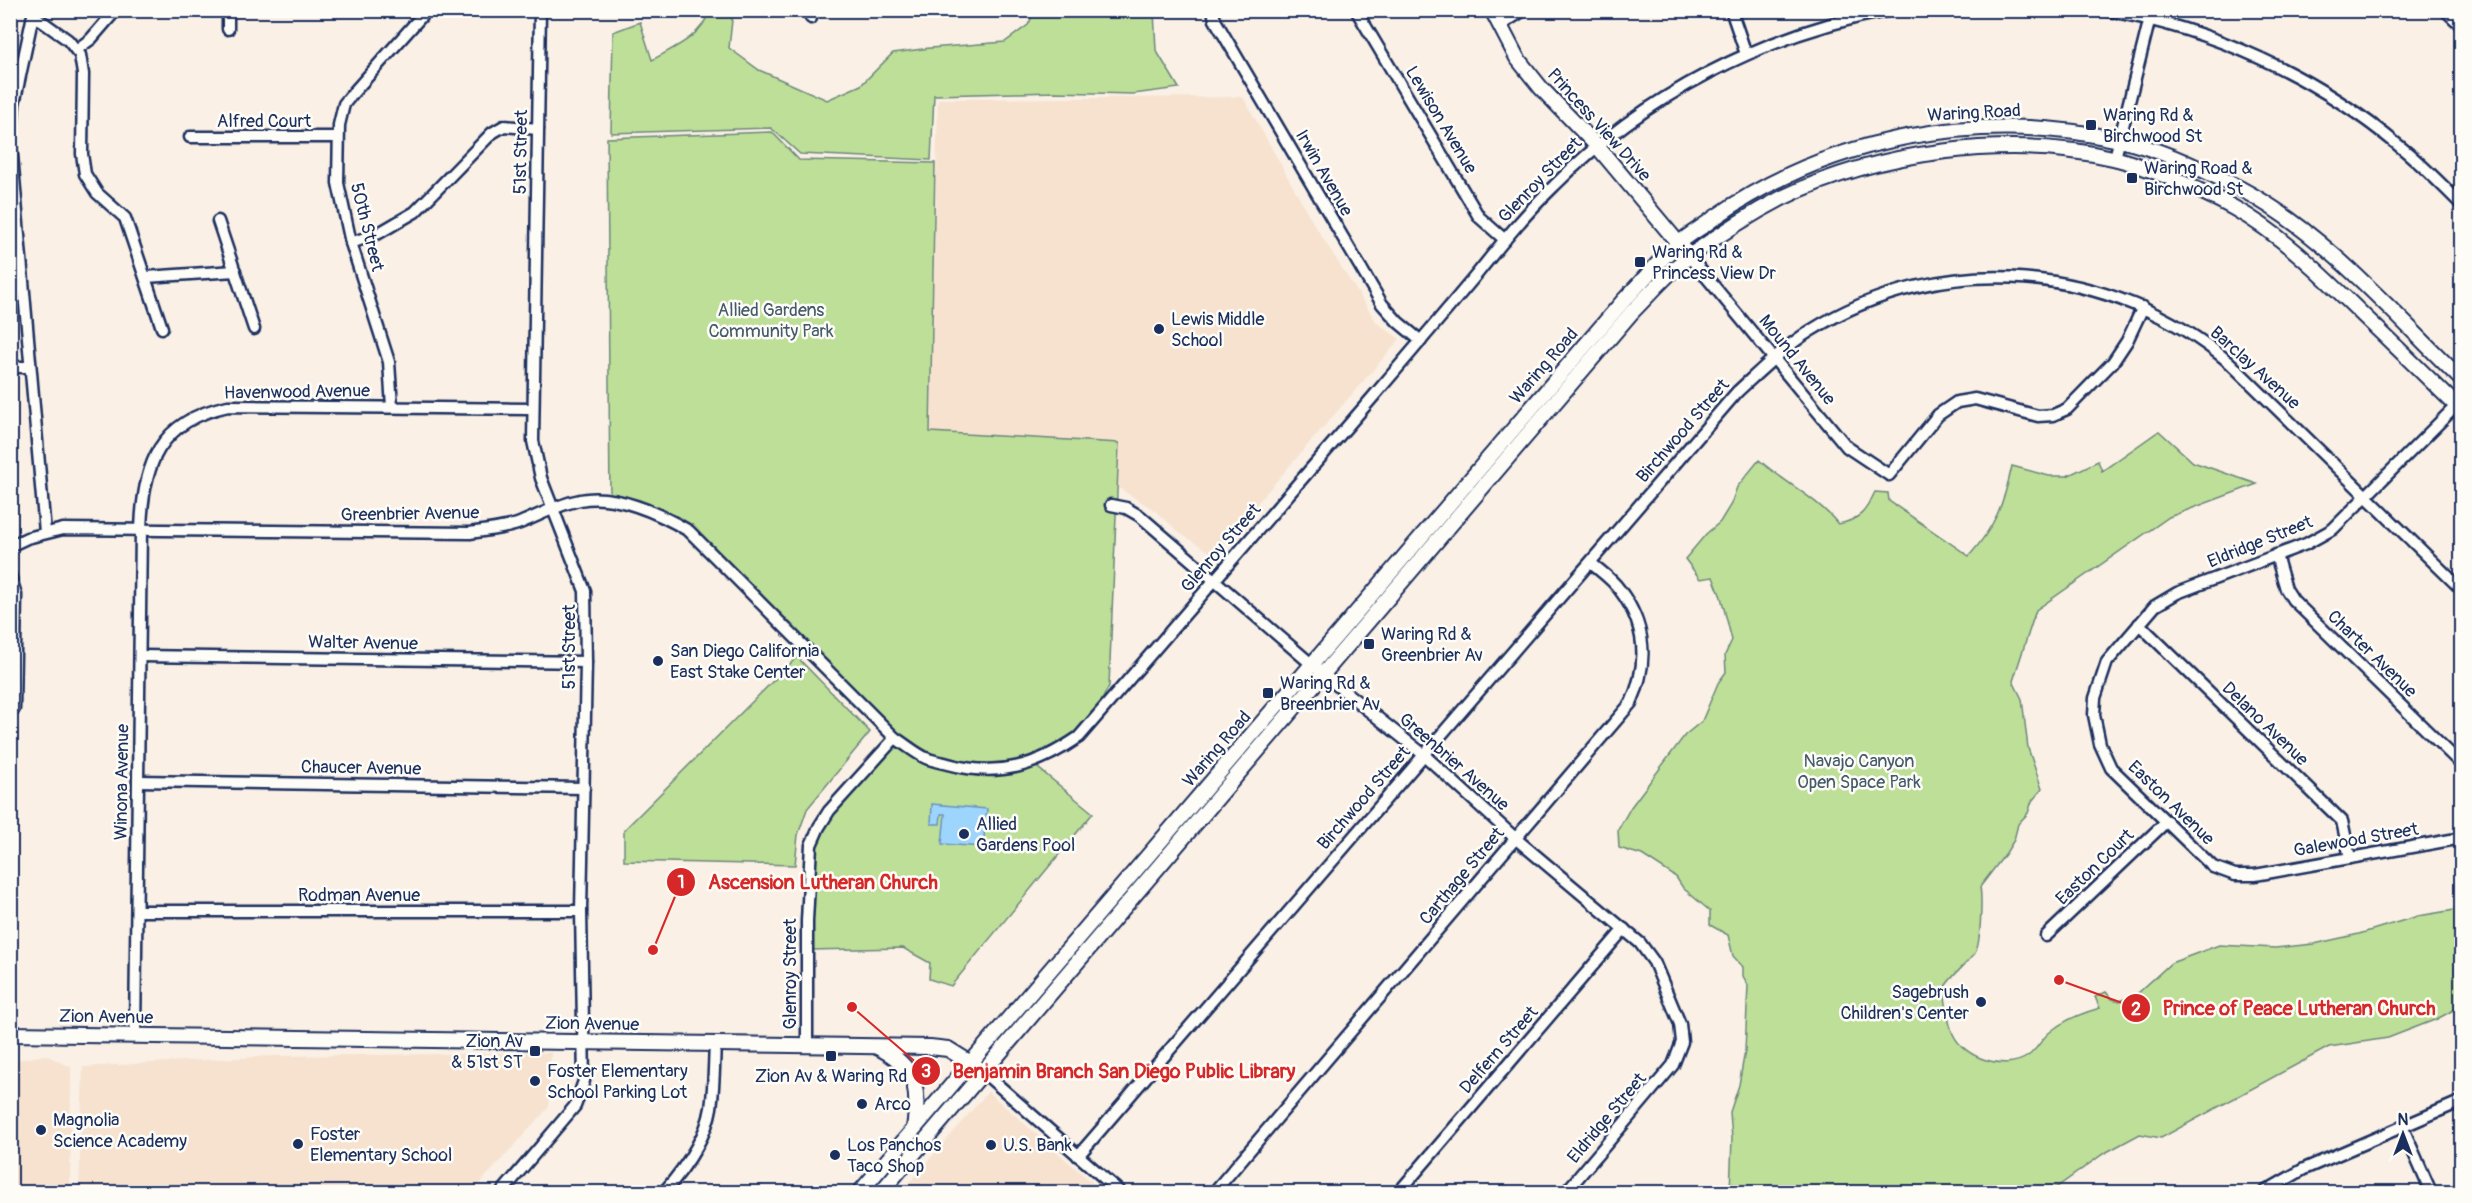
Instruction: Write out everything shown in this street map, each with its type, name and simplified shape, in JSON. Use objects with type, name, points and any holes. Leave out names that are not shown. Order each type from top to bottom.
[{"type":"main road","name":"Princess View Drive","points":[[1492,10],[1517,58],[1540,88],[1597,146],[1689,256]]},
{"type":"main road","name":"Waring Road","points":[[860,1192],[1624,300],[1678,244],[1730,207],[1776,180],[1832,157],[1888,140],[1943,130],[2011,127],[2068,131],[2120,140],[2171,156],[2242,189],[2297,226],[2338,259],[2462,380]]},
{"type":"main road","name":"Waring Road","points":[[881,1192],[1632,312],[1689,256],[1782,198],[1834,177],[1894,160],[1947,151],[2009,148],[2064,150],[2115,158],[2162,175],[2234,208],[2276,236],[2321,273],[2460,406]]},
{"type":"main road","name":"Zion Avenue","points":[[10,1034],[930,1047],[948,1049],[972,1062],[983,1072]]},
{"type":"main road","points":[[875,1046],[895,1056],[911,1072],[916,1084],[917,1100],[914,1128]]},
{"type":"street","points":[[76,50],[91,39],[116,10]]},
{"type":"street","points":[[228,10],[228,29]]},
{"type":"street","name":"50th Street","points":[[392,407],[389,362],[351,243],[338,183],[338,137],[344,104],[427,10]]},
{"type":"street","name":"51st Street","points":[[502,1192],[575,1106],[584,1081],[581,912],[586,662],[585,591],[541,478],[533,441],[540,10]]},
{"type":"street","name":"Irwin Avenue","points":[[1213,10],[1215,20],[1382,304],[1398,322],[1421,341]]},
{"type":"street","name":"Lewison Avenue","points":[[1356,10],[1479,217],[1505,240]]},
{"type":"street","points":[[1499,26],[1524,10]]},
{"type":"street","points":[[1731,10],[1746,54]]},
{"type":"street","name":"Glenroy Street","points":[[807,1045],[807,921],[812,845],[829,811],[895,738],[927,758],[968,770],[1006,770],[1056,753],[1079,737],[1421,341],[1505,240],[1553,186],[1597,146],[1667,95],[1746,54],[1830,24],[1891,10]]},
{"type":"street","points":[[2105,10],[2151,15],[2242,50],[2329,95],[2400,146],[2462,205]]},
{"type":"street","points":[[2445,10],[2462,26]]},
{"type":"street","points":[[45,532],[11,144],[14,104],[33,15],[68,40],[80,55],[83,74],[82,154],[85,174],[97,193],[125,218],[162,328]]},
{"type":"street","points":[[2115,158],[2151,15]]},
{"type":"street","points":[[351,243],[379,233],[415,212],[492,133],[504,126],[538,129]]},
{"type":"street","name":"Alfred Court","points":[[190,137],[338,137]]},
{"type":"street","points":[[218,221],[254,330]]},
{"type":"street","name":"Mound Avenue","points":[[1689,256],[1847,447],[1889,475],[1938,415],[1957,402],[1975,399],[2038,417],[2053,415],[2067,409],[2113,362],[2127,341],[2143,307]]},
{"type":"street","points":[[146,277],[235,271]]},
{"type":"street","name":"Barclay Avenue","points":[[1774,358],[1809,332],[1847,310],[1909,288],[1952,279],[1995,276],[2060,281],[2102,292],[2143,307],[2184,329],[2216,351],[2462,590]]},
{"type":"street","name":"Birchwood Street","points":[[1078,1156],[1737,392],[1774,358]]},
{"type":"street","points":[[10,367],[30,367]]},
{"type":"street","name":"Havenwood Avenue","points":[[141,529],[144,486],[156,455],[181,426],[203,413],[228,406],[533,409]]},
{"type":"street","name":"Eldridge Street","points":[[2139,624],[2155,606],[2177,593],[2306,544],[2332,529],[2460,406]]},
{"type":"street","name":"Greenbrier Avenue","points":[[10,546],[45,532],[63,529],[470,533],[519,524],[554,508],[580,500],[599,498],[624,503],[663,516],[689,531],[895,738]]},
{"type":"street","name":"Greenbrier Avenue","points":[[1111,505],[1126,508],[1140,516],[1312,665],[1423,754],[1515,838],[1640,943],[1654,962],[1680,1024],[1682,1042],[1680,1053],[1673,1065]]},
{"type":"street","name":"Winona Avenue","points":[[135,1035],[141,529]]},
{"type":"street","name":"Charter Avenue","points":[[2276,555],[2286,589],[2293,600],[2462,765]]},
{"type":"street","name":"Carthage Street","points":[[1214,1192],[1631,703],[1636,693],[1644,651],[1636,615],[1618,587],[1591,564]]},
{"type":"street","points":[[10,575],[16,595],[14,709]]},
{"type":"street","name":"Easton Avenue","points":[[2139,624],[2107,662],[2095,698],[2094,715],[2100,744],[2112,768],[2213,867],[2235,875],[2255,875]]},
{"type":"street","name":"Delano Avenue","points":[[2139,624],[2342,821],[2350,858]]},
{"type":"street","name":"Walter Avenue","points":[[140,656],[586,662]]},
{"type":"street","name":"Chaucer Avenue","points":[[138,781],[584,788]]},
{"type":"street","name":"Easton Court","points":[[2046,936],[2167,821]]},
{"type":"street","name":"Galewood Street","points":[[2255,875],[2462,838]]},
{"type":"street","name":"Rodman Avenue","points":[[137,911],[581,912]]},
{"type":"street","name":"Delfern Street","points":[[1399,1192],[1624,929]]},
{"type":"street","points":[[664,1192],[677,1178],[703,1135],[711,1109],[715,1043]]},
{"type":"street","name":"Eldridge Street","points":[[1566,1192],[1673,1065]]},
{"type":"street","name":"Zion Avenue","points":[[983,1072],[1120,1192]]},
{"type":"street","points":[[2269,1191],[2304,1169],[2462,1101]]},
{"type":"street","points":[[2402,1126],[2431,1192]]},
{"type":"shaded area","name":"Lewis Middle School","points":[[1243,97],[1315,226],[1377,323],[1400,339],[1213,554],[1181,534],[1153,509],[1117,487],[1119,443],[930,432],[938,99]]},
{"type":"shaded area","name":"Foster Elementary School","points":[[551,1053],[549,1107],[472,1192],[79,1192],[83,1067],[273,1056]]},
{"type":"shaded area","name":"Magnolia Science Academy","points":[[45,1055],[71,1067],[70,1192],[11,1192],[11,1061]]},
{"type":"shaded area","points":[[988,1092],[1103,1192],[901,1192]]},
{"type":"green space","points":[[709,11],[733,11],[729,48],[759,70],[827,100],[861,85],[893,53],[1005,42],[1028,25],[1035,11],[1154,11],[1156,50],[1179,88],[1133,94],[1055,92],[934,95],[931,160],[800,154],[771,128],[611,133],[613,32],[640,22],[652,60],[678,46],[701,28]]},
{"type":"green space","name":"Allied Gardens Community Park","points":[[772,132],[799,160],[935,163],[930,432],[1119,443],[1109,686],[1087,729],[1032,763],[1093,813],[951,986],[929,979],[930,963],[903,948],[810,950],[810,858],[820,825],[894,738],[688,532],[610,501],[607,138]]},
{"type":"green space","name":"Navajo Canyon Open Space Park","points":[[2159,431],[2193,462],[2257,484],[2169,517],[2036,610],[2013,681],[2022,699],[2028,748],[2042,789],[2032,801],[2028,813],[2018,824],[2014,840],[2006,853],[1980,887],[1977,948],[1944,988],[1953,1034],[1966,1050],[1976,1056],[1997,1062],[2019,1061],[2028,1056],[2047,1035],[2061,1024],[2100,1008],[2095,997],[2106,992],[2112,999],[2120,1001],[2138,993],[2171,963],[2219,945],[2275,948],[2314,944],[2359,934],[2418,916],[2461,909],[2461,1006],[2437,1019],[2388,1038],[2329,1047],[2161,1138],[2140,1134],[2103,1154],[2050,1192],[1730,1192],[1732,1139],[1730,1112],[1739,1085],[1745,1051],[1748,985],[1743,976],[1743,967],[1733,956],[1728,935],[1710,925],[1710,911],[1683,888],[1676,877],[1642,855],[1619,848],[1618,830],[1631,807],[1685,735],[1702,721],[1718,683],[1726,672],[1725,655],[1732,640],[1721,597],[1713,577],[1700,579],[1685,559],[1706,534],[1720,522],[1731,504],[1737,487],[1759,460],[1820,506],[1838,524],[1852,520],[1861,514],[1875,492],[1888,493],[1889,501],[1969,556],[1992,525],[2006,492],[2012,466],[2049,476],[2067,476],[2098,461],[2102,471]]},
{"type":"green space","points":[[797,657],[870,732],[807,809],[798,835],[795,865],[624,861],[624,830]]},
{"type":"water","name":"Allied Gardens Pool","points":[[932,804],[987,809],[983,847],[942,844],[945,814],[941,814],[940,824],[931,824]]},
{"type":"place","name":"Waring Rd & Birchwood St","points":[[2091,125]]},
{"type":"place","name":"Waring Road & Birchwood St","points":[[2132,178]]},
{"type":"place","name":"Waring Rd & Princess View Dr","points":[[1640,262]]},
{"type":"place","name":"Lewis Middle School","points":[[1159,329]]},
{"type":"place","name":"Waring Rd & Greenbrier Av","points":[[1369,644]]},
{"type":"place","name":"San Diego California East Stake Center","points":[[658,661]]},
{"type":"place","name":"Waring Rd & Breenbrier Av","points":[[1268,693]]},
{"type":"place","name":"Allied Gardens Pool","points":[[964,834]]},
{"type":"place","name":"Ascension Lutheran Church","points":[[653,950]]},
{"type":"place","name":"Prince of Peace Lutheran Church","points":[[2059,980]]},
{"type":"place","name":"Sagebrush Children's Center","points":[[1981,1002]]},
{"type":"place","name":"Benjamin Branch San Diego Public Library","points":[[852,1007]]},
{"type":"place","name":"Zion Av & 51st ST","points":[[535,1051]]},
{"type":"place","name":"Zion Av & Waring Rd","points":[[831,1056]]},
{"type":"place","name":"Foster Elementary School Parking Lot","points":[[535,1081]]},
{"type":"place","name":"Arco","points":[[862,1104]]},
{"type":"place","name":"Magnolia Science Academy","points":[[41,1130]]},
{"type":"place","name":"Foster Elementary School","points":[[298,1144]]},
{"type":"place","name":"U.S. Bank","points":[[991,1145]]},
{"type":"place","name":"Los Panchos Taco Shop","points":[[835,1155]]}]
